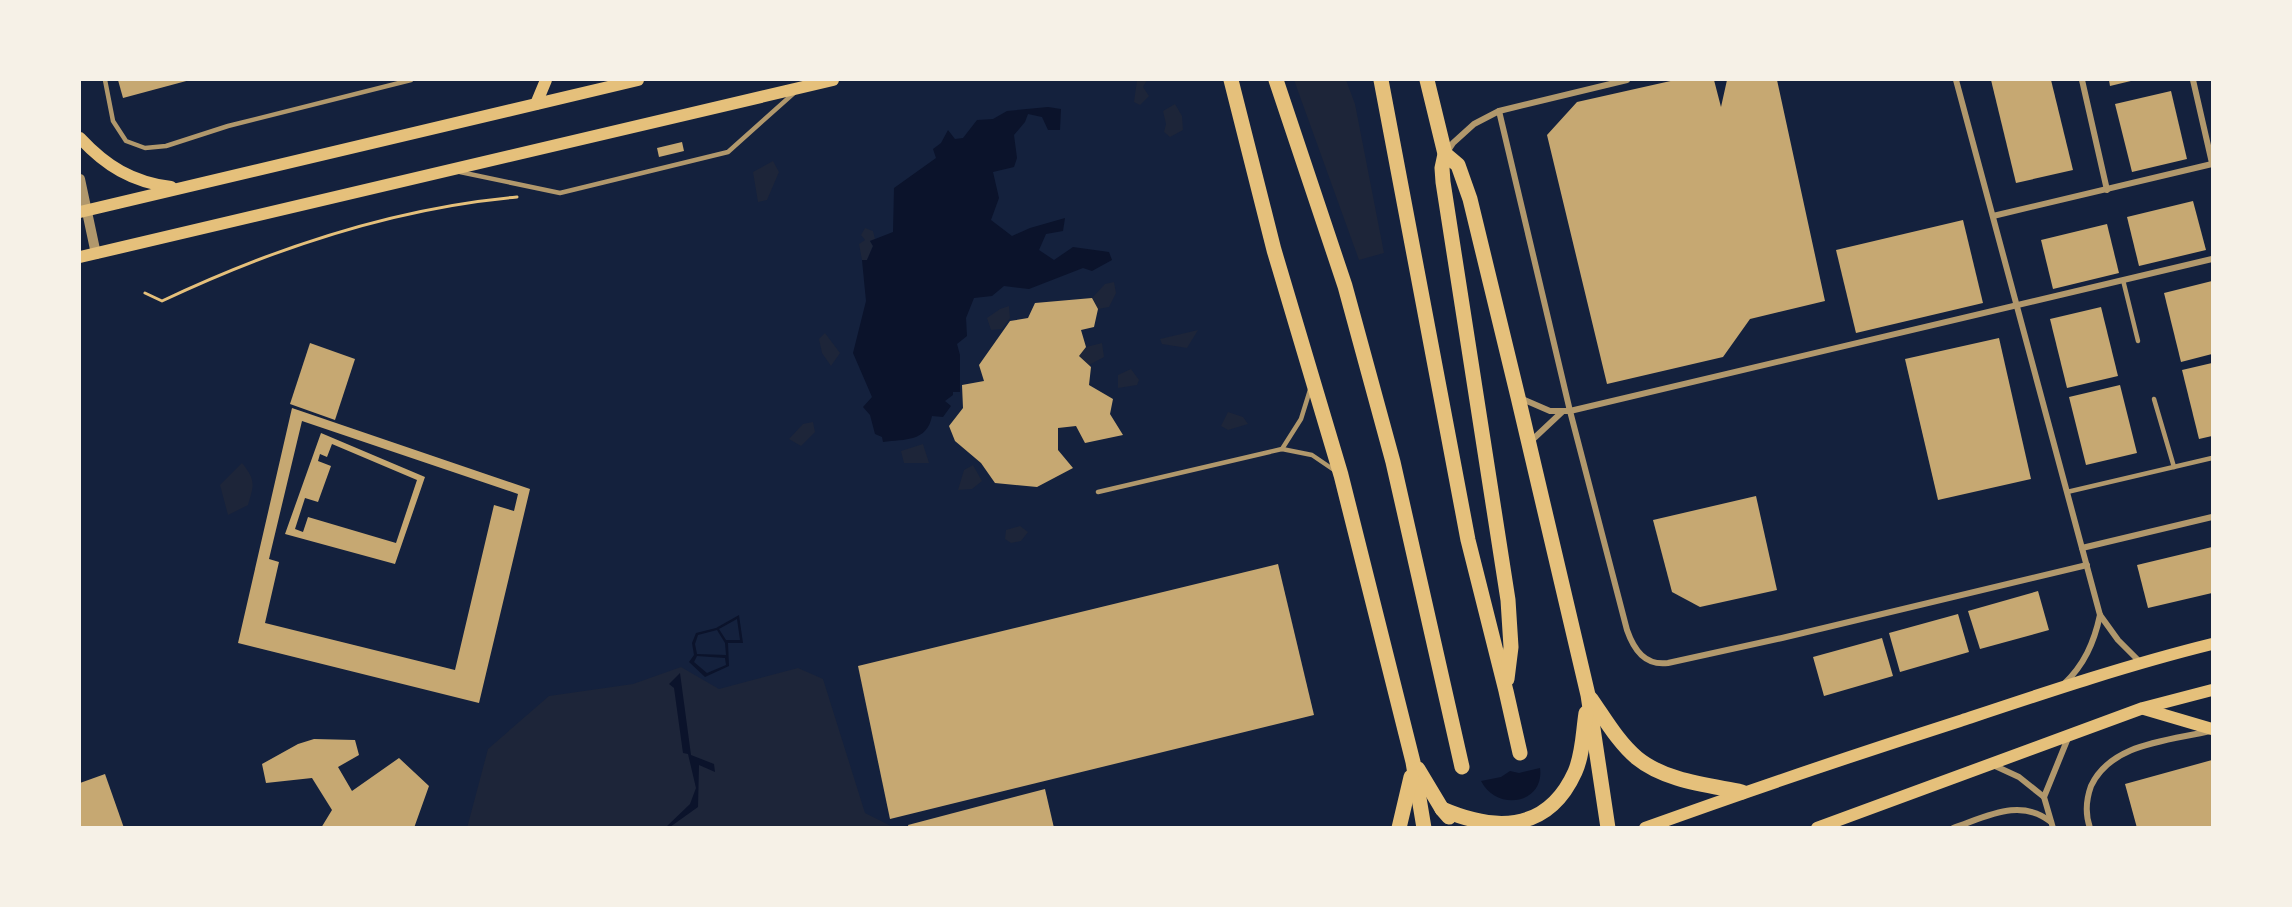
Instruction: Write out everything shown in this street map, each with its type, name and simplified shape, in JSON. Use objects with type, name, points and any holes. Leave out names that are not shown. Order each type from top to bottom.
[{"type":"main road","points":[[536,104],[546,80]]},
{"type":"main road","points":[[83,212],[638,80]]},
{"type":"main road","points":[[80,257],[832,80]]},
{"type":"main road","points":[[1231,80],[1274,250],[1341,475],[1413,762],[1424,828]]},
{"type":"main road","points":[[1276,80],[1345,286],[1393,462],[1462,767]]},
{"type":"main road","points":[[1371,80],[1387,116]]},
{"type":"main road","points":[[1382,80],[1468,540],[1520,753]]},
{"type":"main road","points":[[1427,80],[1445,154],[1442,168],[1443,182],[1508,600],[1511,647],[1506,691]]},
{"type":"main road","points":[[80,138],[90,149],[129,177],[154,185],[181,189]]},
{"type":"main road","points":[[1445,154],[1458,165],[1470,199],[1518,397],[1588,695],[1608,828]]},
{"type":"main road","points":[[1645,828],[1742,792],[2060,687],[2140,662],[2212,644]]},
{"type":"main road","points":[[1817,828],[2143,708],[2212,690]]},
{"type":"main road","points":[[1588,695],[1621,740],[1648,765],[1691,781],[1742,792]]},
{"type":"main road","points":[[1442,809],[1464,819],[1500,825],[1515,823],[1537,815],[1553,803],[1575,771],[1580,754],[1588,695]]},
{"type":"main road","points":[[2143,708],[2212,730]]},
{"type":"main road","points":[[1413,762],[1442,809],[1460,828]]},
{"type":"main road","points":[[1399,828],[1413,762]]},
{"type":"street","points":[[1445,154],[1468,128],[1499,111],[1627,80]]},
{"type":"street","points":[[1956,80],[2100,615],[2118,640],[2140,662]]},
{"type":"street","points":[[2082,80],[2107,190]]},
{"type":"street","points":[[1993,216],[2212,163],[2193,80]]},
{"type":"street","points":[[1499,111],[1570,411],[1627,630],[1633,645],[1643,658],[1660,664],[2087,565]]},
{"type":"street","points":[[80,179],[83,212],[96,254]]},
{"type":"street","points":[[1518,397],[1539,407],[1562,412],[1570,411],[2212,259]]},
{"type":"street","points":[[1529,443],[1562,412]]},
{"type":"street","points":[[2082,548],[2212,517]]},
{"type":"street","points":[[2060,687],[2083,662],[2091,647],[2100,615]]},
{"type":"street","points":[[2090,828],[2086,817],[2088,795],[2097,774],[2113,758],[2133,749],[2212,730]]},
{"type":"street","points":[[2044,797],[2069,734]]},
{"type":"street","points":[[1990,764],[2019,777],[2044,797],[2052,825]]},
{"type":"street","points":[[1953,828],[2012,809],[2023,808],[2033,810],[2052,825]]},
{"type":"lane","points":[[105,80],[113,121],[126,141],[145,148],[166,146],[228,126],[411,80]]},
{"type":"lane","points":[[451,170],[560,193],[728,152],[799,88]]},
{"type":"lane","points":[[2123,280],[2138,341]]},
{"type":"lane","points":[[1282,449],[1301,419],[1312,380]]},
{"type":"lane","points":[[2154,399],[2174,467]]},
{"type":"lane","points":[[1098,492],[1282,449],[1311,455],[1328,464],[1341,475]]},
{"type":"lane","points":[[2067,492],[2212,458]]},
{"type":"path","points":[[145,293],[162,301],[255,259],[353,227],[456,205],[518,197]]},
{"type":"shaded area","points":[[1137,80],[1147,80],[1143,87],[1149,96],[1140,105],[1134,102]]},
{"type":"shaded area","points":[[1294,80],[1346,80],[1355,104],[1384,253],[1359,260]]},
{"type":"shaded area","points":[[1175,104],[1182,116],[1183,130],[1170,137],[1164,132],[1166,124],[1163,111]]},
{"type":"shaded area","points":[[1048,107],[1061,109],[1060,130],[1048,130],[1042,117],[1028,114],[1025,122],[1014,135],[1017,158],[1014,167],[993,172],[999,198],[991,220],[1012,236],[1065,218],[1063,231],[1046,234],[1039,250],[1054,260],[1073,247],[1109,252],[1112,260],[1092,271],[1083,268],[1029,289],[1004,286],[992,296],[974,298],[966,318],[967,336],[957,344],[960,355],[960,392],[953,392],[953,395],[945,401],[951,406],[943,417],[932,416],[925,431],[920,435],[914,438],[883,442],[882,437],[875,434],[870,415],[863,407],[872,397],[853,353],[866,301],[862,260],[867,260],[873,246],[870,241],[893,232],[894,188],[936,158],[933,149],[941,143],[948,130],[955,139],[963,138],[977,120],[993,119],[1007,111]]},
{"type":"shaded area","points":[[773,161],[779,172],[767,200],[758,202],[753,172]]},
{"type":"shaded area","points":[[865,228],[873,231],[875,239],[870,241],[873,246],[867,260],[862,260],[859,244],[865,240],[861,235]]},
{"type":"shaded area","points":[[1114,282],[1116,293],[1109,307],[1098,309],[1092,298],[1105,284]]},
{"type":"shaded area","points":[[1009,306],[1010,318],[1002,329],[991,330],[987,318]]},
{"type":"shaded area","points":[[1198,330],[1187,348],[1162,344],[1160,339]]},
{"type":"shaded area","points":[[825,333],[840,353],[831,366],[822,353],[819,339]]},
{"type":"shaded area","points":[[1102,343],[1104,357],[1089,365],[1079,356],[1086,347]]},
{"type":"shaded area","points":[[1131,369],[1139,380],[1137,385],[1118,388],[1118,375]]},
{"type":"shaded area","points":[[1228,412],[1243,417],[1248,424],[1228,430],[1221,426]]},
{"type":"shaded area","points":[[813,422],[815,432],[801,446],[789,439],[803,424]]},
{"type":"shaded area","points":[[923,444],[929,463],[904,463],[901,451]]},
{"type":"shaded area","points":[[242,463],[252,478],[250,498],[248,505],[228,515],[220,485]]},
{"type":"shaded area","points":[[973,465],[982,481],[972,489],[958,490],[964,470]]},
{"type":"shaded area","points":[[1020,526],[1028,532],[1021,541],[1011,543],[1005,539],[1006,530]]},
{"type":"shaded area","points":[[739,615],[743,643],[728,643],[729,666],[705,677],[689,662],[694,655],[692,643],[696,633],[716,628]],"holes":[[[737,619],[740,640],[726,640],[719,629]],[[717,630],[725,643],[726,655],[697,654],[695,644],[698,635]],[[697,656],[725,658],[726,665],[707,673],[694,662]]]},
{"type":"shaded area","points":[[681,667],[719,689],[798,668],[823,679],[865,813],[893,827],[467,828],[488,749],[549,696],[633,684]]},
{"type":"shaded area","points":[[680,673],[691,755],[714,764],[715,772],[699,765],[698,807],[670,827],[666,827],[690,804],[696,788],[688,754],[683,753],[674,688],[669,684]]},
{"type":"shaded area","points":[[1540,768],[1540,780],[1535,789],[1528,796],[1519,800],[1498,797],[1481,781],[1501,777],[1510,771],[1519,773]]},
{"type":"building","points":[[118,80],[190,80],[123,98]]},
{"type":"building","points":[[1675,80],[1714,80],[1721,107],[1727,80],[1777,80],[1825,301],[1750,319],[1723,357],[1607,384],[1547,135],[1577,102]]},
{"type":"building","points":[[1991,80],[2051,80],[2073,170],[2016,183]]},
{"type":"building","points":[[2109,80],[2135,80],[2110,86]]},
{"type":"building","points":[[2171,91],[2187,159],[2132,172],[2115,104]]},
{"type":"building","points":[[682,142],[684,151],[659,157],[657,148]]},
{"type":"building","points":[[2193,201],[2206,250],[2139,266],[2127,217]]},
{"type":"building","points":[[1963,220],[1983,303],[1856,333],[1836,250]]},
{"type":"building","points":[[2107,224],[2119,273],[2053,289],[2041,240]]},
{"type":"building","points":[[2212,281],[2212,354],[2181,362],[2164,293]]},
{"type":"building","points":[[1092,298],[1098,309],[1094,327],[1081,330],[1086,347],[1079,356],[1091,367],[1089,385],[1113,399],[1110,414],[1123,435],[1085,443],[1076,426],[1058,428],[1058,450],[1073,468],[1037,487],[995,483],[981,463],[955,441],[949,426],[963,408],[962,385],[984,381],[979,365],[1010,321],[1028,318],[1035,303]]},
{"type":"building","points":[[2101,307],[2118,376],[2067,388],[2050,319]]},
{"type":"building","points":[[1999,338],[2031,479],[1938,500],[1905,359]]},
{"type":"building","points":[[310,343],[355,359],[335,420],[290,404]]},
{"type":"building","points":[[2212,363],[2212,436],[2199,439],[2182,370]]},
{"type":"building","points":[[2120,385],[2137,453],[2086,465],[2069,397]]},
{"type":"building","points":[[292,408],[530,489],[479,703],[238,643]],"holes":[[[302,421],[518,494],[514,511],[494,505],[455,670],[265,623],[279,562],[269,559]]]},
{"type":"building","points":[[321,433],[425,477],[395,564],[285,534]],"holes":[[[332,444],[417,480],[396,543],[308,517],[303,532],[295,529],[305,498],[318,502],[331,466],[318,461],[320,454],[327,457]]]},
{"type":"building","points":[[1756,496],[1777,590],[1700,607],[1672,592],[1653,520]]},
{"type":"building","points":[[2212,547],[2212,593],[2148,608],[2137,565]]},
{"type":"building","points":[[1278,564],[1314,715],[890,819],[858,666]]},
{"type":"building","points":[[2038,591],[2049,630],[1980,649],[1968,611]]},
{"type":"building","points":[[1958,614],[1969,652],[1900,672],[1889,633]]},
{"type":"building","points":[[1882,638],[1893,676],[1824,696],[1813,657]]},
{"type":"building","points":[[314,739],[355,740],[359,755],[338,767],[352,791],[399,758],[429,786],[414,828],[321,828],[332,810],[312,778],[266,783],[262,764],[298,744]]},
{"type":"building","points":[[2212,760],[2212,828],[2137,828],[2125,784]]},
{"type":"building","points":[[105,774],[124,828],[80,828],[80,783]]},
{"type":"building","points":[[1045,789],[1054,828],[909,828],[908,825]]}]
